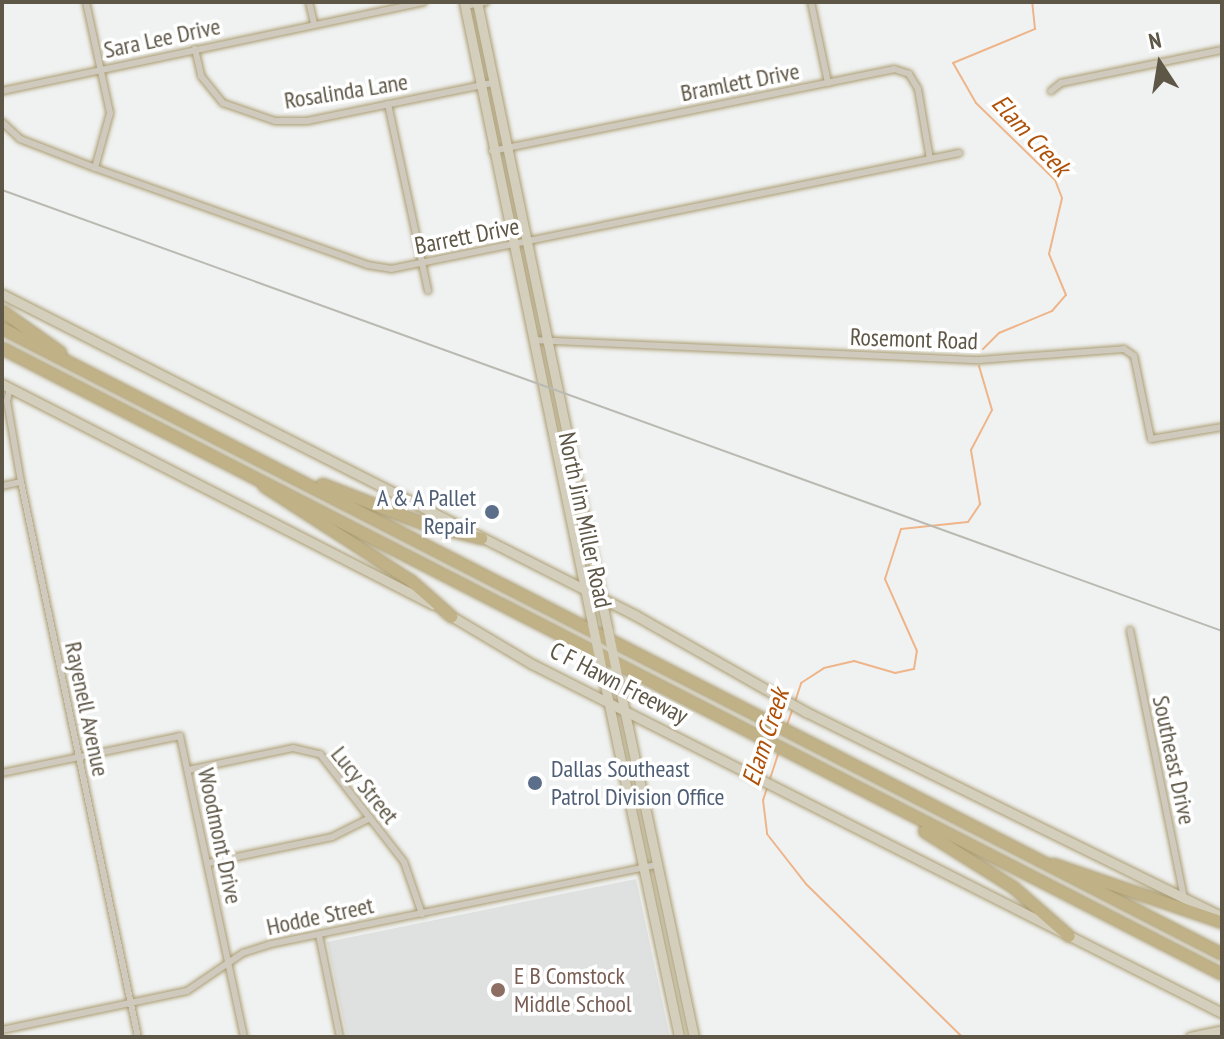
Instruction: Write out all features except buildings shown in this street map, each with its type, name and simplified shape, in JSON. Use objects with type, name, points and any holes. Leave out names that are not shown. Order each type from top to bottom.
[{"type":"highway","points":[[2,311],[72,363]]},
{"type":"highway","name":"C F Hawn Freeway","points":[[2,328],[299,478],[796,739],[1222,954]]},
{"type":"highway","name":"C F Hawn Freeway","points":[[2,348],[903,814],[1222,974]]},
{"type":"highway","points":[[252,475],[268,491],[435,597],[451,616]]},
{"type":"highway","points":[[299,478],[425,524],[481,538]]},
{"type":"highway","points":[[903,814],[1013,887],[1069,936]]},
{"type":"highway","points":[[1033,858],[1222,920]]},
{"type":"main road","name":"North Jim Miller Road","points":[[480,3],[505,148],[694,1037]]},
{"type":"main road","name":"North Jim Miller Road","points":[[465,4],[478,86],[511,246],[578,547],[679,1037]]},
{"type":"main road","points":[[2,294],[601,597],[806,712],[1184,898],[1222,920]]},
{"type":"main road","name":"C F Hawn Freeway","points":[[6,386],[451,616],[624,710],[1222,1013]]},
{"type":"main road","points":[[556,576],[576,566],[578,547]]},
{"type":"main road","points":[[620,758],[633,754]]},
{"type":"main road","points":[[631,808],[644,806]]},
{"type":"main road","points":[[663,959],[677,957]]},
{"type":"main road","points":[[675,1017],[688,1014]]},
{"type":"main road","points":[[1190,1037],[1222,1030]]},
{"type":"street","points":[[86,2],[110,123],[95,168]]},
{"type":"street","points":[[309,2],[314,24]]},
{"type":"street","name":"Sara Lee Drive","points":[[2,91],[424,2]]},
{"type":"street","points":[[811,2],[828,83]]},
{"type":"street","points":[[465,4],[480,3]]},
{"type":"street","name":"Rosalinda Lane","points":[[195,49],[206,87],[223,103],[259,118],[307,121],[492,83]]},
{"type":"street","points":[[1051,91],[1061,83],[1222,50]]},
{"type":"street","name":"Bramlett Drive","points":[[492,151],[894,69],[909,74],[918,89],[930,159]]},
{"type":"street","points":[[388,104],[428,291]]},
{"type":"street","name":"Barrett Drive","points":[[2,122],[20,139],[95,168],[367,265],[391,269],[959,153]]},
{"type":"street","name":"Rosemont Road","points":[[533,340],[979,360],[1124,349],[1134,356],[1151,439],[1222,427]]},
{"type":"street","name":"Rayenell Avenue","points":[[6,386],[21,482],[138,1037]]},
{"type":"street","points":[[2,486],[21,482]]},
{"type":"street","name":"Southeast Drive","points":[[1130,630],[1184,898]]},
{"type":"street","name":"Woodmont Drive","points":[[79,757],[180,736],[244,1037]]},
{"type":"street","name":"Lucy Street","points":[[188,770],[304,748],[325,760],[412,877],[422,914]]},
{"type":"street","points":[[2,773],[79,757]]},
{"type":"street","points":[[208,863],[332,837],[370,818]]},
{"type":"street","name":"Hodde Street","points":[[2,1030],[201,985],[228,962],[260,947],[656,865]]},
{"type":"street","points":[[319,935],[340,1037]]},
{"type":"shaded area","name":"E B Comstock Middle School","points":[[636,879],[670,1037],[347,1037],[327,942]]},
{"type":"waterway","name":"Elam Creek","points":[[983,349],[999,333],[1052,311],[1066,295],[1049,254],[1062,198],[1055,180],[976,103],[953,63],[1035,29],[1032,2]]},
{"type":"waterway","name":"Elam Creek","points":[[795,702],[801,683],[824,668],[854,661],[895,673],[914,669],[917,651],[885,579],[901,529],[968,522],[980,504],[971,450],[992,410],[979,366]]},
{"type":"waterway","name":"Elam Creek","points":[[787,725],[793,708]]},
{"type":"waterway","name":"Elam Creek","points":[[769,782],[778,754]]},
{"type":"waterway","name":"Elam Creek","points":[[767,788],[763,800],[767,834],[806,884],[962,1037]]},
{"type":"tram line","points":[[2,190],[1222,631]]},
{"type":"place","name":"A & A Pallet Repair","points":[[492,512]]},
{"type":"place","name":"Dallas Southeast Patrol Division Office","points":[[535,783]]},
{"type":"place","name":"E B Comstock Middle School","points":[[498,990]]}]
